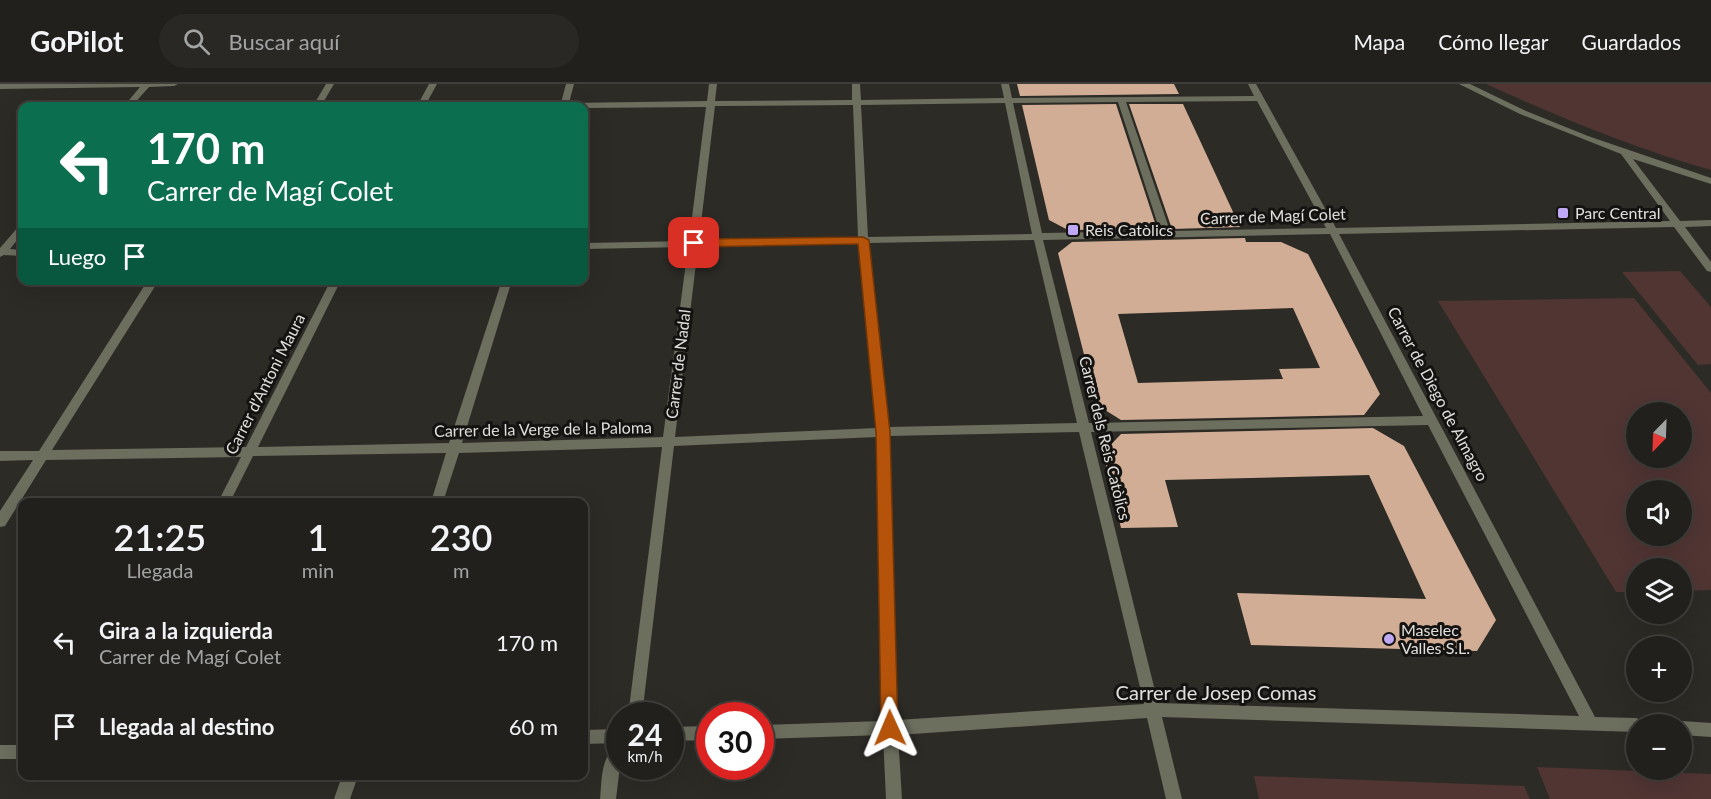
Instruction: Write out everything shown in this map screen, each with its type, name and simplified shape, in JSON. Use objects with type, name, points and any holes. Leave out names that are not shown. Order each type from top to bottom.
[{"type":"street","points":[[131,102],[147,84]]},
{"type":"street","points":[[0,86],[174,84]]},
{"type":"street","points":[[319,102],[330,84]]},
{"type":"street","points":[[424,102],[433,84]]},
{"type":"street","points":[[566,102],[570,84]]},
{"type":"street","name":"Carrer de Nadal","points":[[637,702],[713,84]]},
{"type":"street","points":[[856,84],[863,240],[883,432],[890,728],[894,799]]},
{"type":"street","name":"Carrer dels Reis Catòlics","points":[[1005,84],[1038,238],[1174,799]]},
{"type":"street","name":"Carrer de Diego de Almagro","points":[[1252,84],[1332,229],[1590,723]]},
{"type":"street","points":[[1463,84],[1499,102],[1623,151],[1711,181]]},
{"type":"street","points":[[588,106],[1259,98]]},
{"type":"street","points":[[1121,99],[1166,234]]},
{"type":"street","points":[[1623,151],[1711,269]]},
{"type":"street","name":"Carrer de Magí Colet","points":[[588,246],[1711,223]]},
{"type":"street","points":[[0,253],[18,233]]},
{"type":"street","points":[[0,253],[18,253]]},
{"type":"street","points":[[0,522],[151,285]]},
{"type":"street","name":"Carrer d'Antoni Maura","points":[[226,498],[333,285]]},
{"type":"street","points":[[438,498],[505,285]]},
{"type":"street","name":"Carrer de la Verge de la Paloma","points":[[0,456],[455,448],[668,442],[883,432],[1432,420]]},
{"type":"street","name":"Carrer de Josep Comas","points":[[774,732],[890,728],[1154,710],[1626,725]]},
{"type":"street","points":[[1692,728],[1711,729]]},
{"type":"street","points":[[588,737],[606,736]]},
{"type":"street","points":[[0,753],[18,752]]},
{"type":"street","points":[[342,799],[349,780]]},
{"type":"street","points":[[608,799],[610,780]]},
{"type":"shaded area","points":[[1486,84],[1711,84],[1711,170],[1597,131]]},
{"type":"shaded area","points":[[1680,271],[1711,307],[1711,364],[1698,365],[1622,272]]},
{"type":"shaded area","points":[[1634,298],[1711,393],[1711,590],[1692,591],[1692,558],[1626,558],[1626,592],[1616,592],[1438,301]]},
{"type":"shaded area","points":[[1537,767],[1626,771],[1626,780],[1692,780],[1692,773],[1711,774],[1711,799],[1550,799]]},
{"type":"shaded area","points":[[1254,776],[1524,786],[1530,799],[1259,799]]},
{"type":"building","points":[[1017,84],[1174,84],[1179,94],[1020,96]]},
{"type":"building","points":[[1116,104],[1157,229],[1068,230],[1049,220],[1022,105]]},
{"type":"building","points":[[1129,104],[1183,104],[1240,227],[1172,229]]},
{"type":"building","points":[[1245,238],[1246,242],[1281,242],[1308,254],[1380,394],[1364,415],[1121,420],[1097,405],[1058,253],[1072,242]],"holes":[[[1293,308],[1320,368],[1279,369],[1283,379],[1138,383],[1118,314]]]},
{"type":"building","points":[[1373,428],[1404,446],[1496,620],[1477,651],[1251,645],[1237,593],[1426,599],[1369,475],[1165,480],[1178,527],[1121,528],[1103,453],[1121,434]]},
{"type":"place","name":"Parc Central","points":[[1563,213]]},
{"type":"place","name":"Reis Catòlics","points":[[1073,230]]},
{"type":"place","name":"Maselec Valles S.L.","points":[[1389,639]]},
{"type":"route","points":[[694,243],[863,240],[883,432],[890,728]]}]
